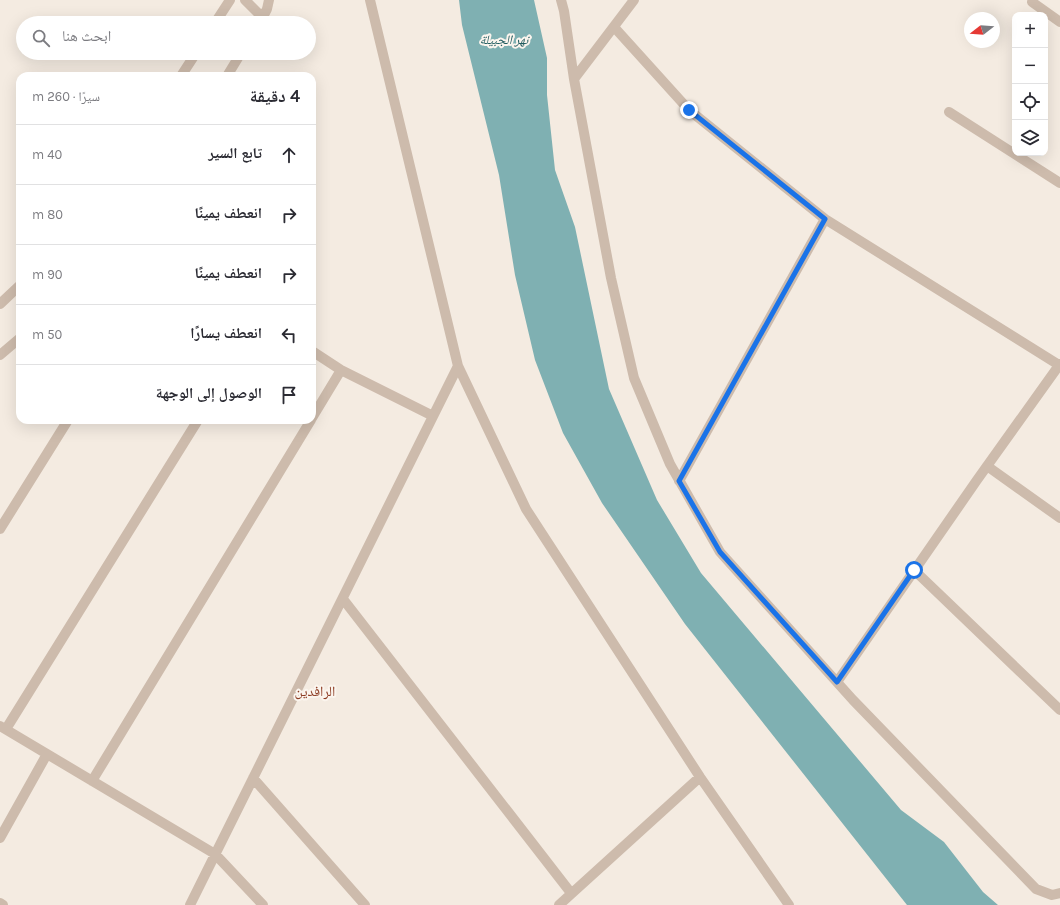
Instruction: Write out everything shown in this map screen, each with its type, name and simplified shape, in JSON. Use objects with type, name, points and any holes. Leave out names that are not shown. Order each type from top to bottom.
[{"type":"street","points":[[220,16],[230,0]]},
{"type":"street","points":[[245,0],[258,16]]},
{"type":"street","points":[[263,16],[269,0]]},
{"type":"street","points":[[370,0],[458,366],[526,509],[700,777],[787,904]]},
{"type":"street","points":[[561,0],[610,278],[634,378],[670,464],[679,481],[720,552],[853,700],[1036,890],[1052,895],[1060,893]]},
{"type":"street","points":[[574,79],[634,0]]},
{"type":"street","points":[[1032,2],[1060,22]]},
{"type":"street","points":[[614,27],[689,110],[825,219],[1060,365],[987,466],[837,682]]},
{"type":"street","points":[[184,72],[191,60]]},
{"type":"street","points":[[229,72],[237,60]]},
{"type":"street","points":[[949,112],[1060,183]]},
{"type":"street","points":[[679,481],[825,219]]},
{"type":"street","points":[[0,304],[16,289]]},
{"type":"street","points":[[0,355],[16,341]]},
{"type":"street","points":[[316,354],[341,370],[433,416]]},
{"type":"street","points":[[190,905],[458,366]]},
{"type":"street","points":[[316,411],[341,370]]},
{"type":"street","points":[[0,529],[66,424]]},
{"type":"street","points":[[195,424],[3,728],[215,854],[263,905]]},
{"type":"street","points":[[92,781],[308,424]]},
{"type":"street","points":[[987,466],[1060,518]]},
{"type":"street","points":[[914,570],[1060,710]]},
{"type":"street","points":[[343,599],[571,893]]},
{"type":"street","points":[[0,838],[47,754]]},
{"type":"street","points":[[559,905],[700,777]]},
{"type":"street","points":[[253,778],[365,905]]},
{"type":"water","name":"نهر الجبيلة","points":[[459,0],[534,0],[547,58],[547,95],[555,170],[575,227],[609,389],[657,500],[701,573],[901,810],[944,842],[983,892],[998,905],[907,905],[685,624],[602,503],[563,433],[535,360],[515,275],[499,175],[462,25]]},
{"type":"district","name":"الرافدين","points":[[315,691]]},
{"type":"route","points":[[689,110],[825,219],[679,481],[720,552],[837,682],[914,570]]}]
